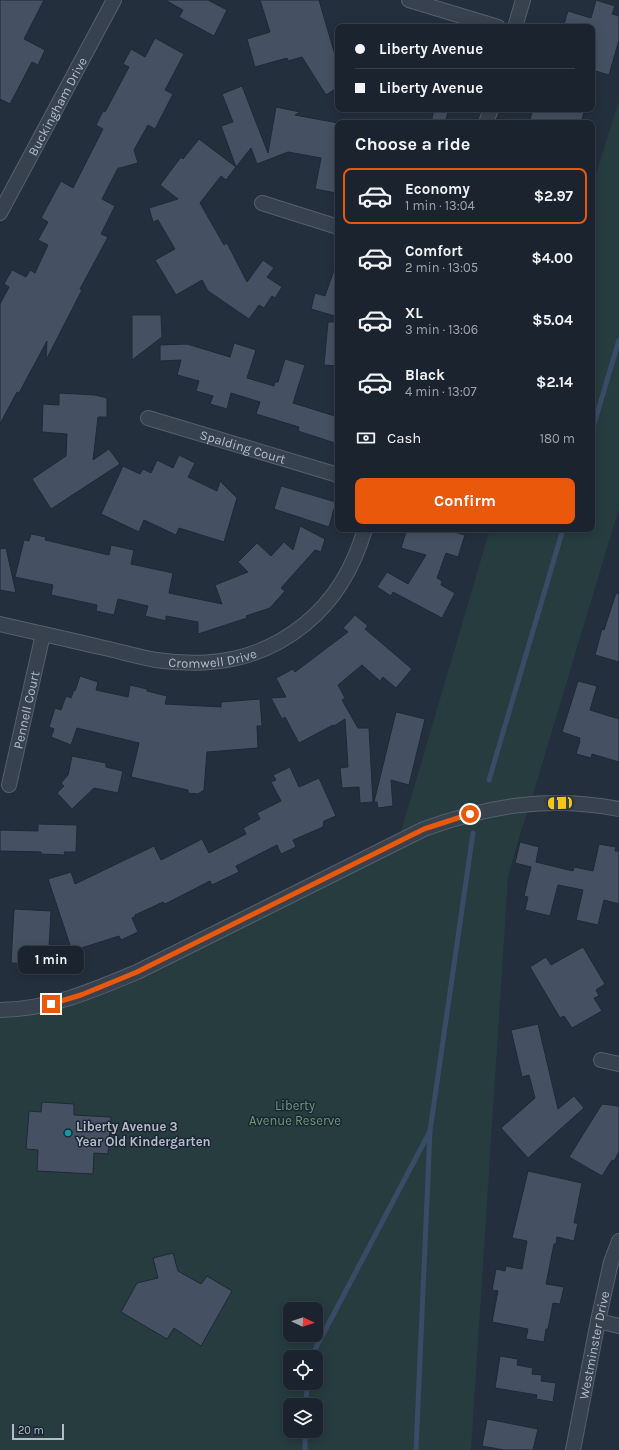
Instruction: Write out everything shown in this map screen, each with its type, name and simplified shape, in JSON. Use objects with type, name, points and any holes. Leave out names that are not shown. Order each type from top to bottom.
[{"type":"street","name":"Buckingham Drive","points":[[0,213],[114,0]]},
{"type":"street","points":[[409,0],[488,24]]},
{"type":"street","points":[[516,24],[523,0]]},
{"type":"street","points":[[262,203],[335,226]]},
{"type":"street","name":"Spalding Court","points":[[148,418],[335,474]]},
{"type":"street","name":"Cromwell Drive","points":[[0,624],[155,660],[213,662],[247,656],[290,635],[321,610],[342,584],[359,550],[364,532]]},
{"type":"street","name":"Pennell Court","points":[[9,785],[43,634]]},
{"type":"street","points":[[0,1010],[28,1008],[51,1004],[81,995],[109,984],[137,972],[424,829],[448,820],[490,809],[530,804],[584,804],[619,809]]},
{"type":"street","points":[[600,1060],[619,1064]]},
{"type":"street","name":"Westminster Drive","points":[[573,1450],[598,1321],[611,1262],[619,1241]]},
{"type":"street","points":[[598,1321],[619,1326]]},
{"type":"green space","name":"Liberty Avenue Reserve","points":[[619,100],[619,508],[508,877],[471,1450],[0,1450],[0,1010],[81,995],[398,842],[489,532],[595,532],[595,177]]},
{"type":"building","points":[[0,0],[44,0],[24,39],[45,50],[38,65],[32,62],[10,104],[0,99]]},
{"type":"building","points":[[165,0],[208,0],[227,10],[214,36],[179,17],[183,10]]},
{"type":"building","points":[[260,0],[319,0],[335,55],[335,89],[326,95],[302,57],[288,61],[287,58],[255,67],[247,39],[270,32]]},
{"type":"building","points":[[596,0],[615,6],[612,14],[619,16],[619,40],[609,75],[595,71],[595,24],[564,24],[568,11],[591,18]]},
{"type":"building","points":[[155,38],[184,54],[165,90],[173,94],[155,129],[148,125],[134,150],[138,163],[118,168],[102,199],[115,206],[101,234],[108,237],[80,289],[82,290],[46,360],[47,341],[19,393],[17,392],[0,424],[0,304],[9,287],[4,284],[12,270],[26,277],[30,270],[35,273],[48,245],[38,240],[48,222],[41,218],[61,181],[73,188],[103,129],[96,125],[103,111],[105,112],[129,67],[123,64],[131,49],[145,57]]},
{"type":"building","points":[[242,86],[268,153],[276,107],[300,112],[295,115],[335,122],[335,193],[315,189],[321,158],[288,152],[257,164],[251,148],[236,167],[221,126],[233,122],[222,94]]},
{"type":"building","points":[[433,112],[448,112],[446,120],[432,120]]},
{"type":"building","points":[[532,112],[584,112],[582,120],[530,120]]},
{"type":"building","points":[[199,139],[236,167],[226,180],[221,176],[200,203],[224,245],[227,243],[247,282],[263,260],[274,268],[267,277],[282,287],[275,298],[272,296],[264,308],[259,305],[249,319],[208,291],[202,280],[176,295],[155,260],[175,249],[158,220],[153,222],[149,208],[178,199],[160,185],[181,157],[183,159]]},
{"type":"building","points":[[335,267],[335,316],[311,309],[315,293],[325,296]]},
{"type":"building","points":[[132,315],[161,315],[162,337],[132,360]]},
{"type":"building","points":[[328,322],[335,322],[335,366],[324,365]]},
{"type":"building","points":[[234,343],[256,350],[247,378],[274,386],[275,382],[278,382],[285,359],[305,365],[293,403],[335,416],[335,443],[298,431],[299,427],[256,414],[260,402],[231,393],[227,409],[210,404],[213,396],[196,391],[199,381],[177,375],[181,360],[160,361],[160,345],[187,344],[230,357]]},
{"type":"building","points":[[59,393],[95,395],[107,398],[107,417],[98,417],[93,460],[109,449],[120,464],[51,509],[32,479],[66,456],[67,434],[42,432],[43,404],[59,405]]},
{"type":"building","points":[[179,455],[195,463],[188,477],[217,491],[220,481],[237,498],[224,542],[179,528],[176,535],[144,520],[139,532],[101,514],[123,466],[140,474],[143,469],[151,473],[157,460],[173,468]]},
{"type":"building","points":[[281,486],[335,502],[329,527],[274,509]]},
{"type":"building","points":[[300,526],[325,539],[321,552],[315,550],[281,588],[285,591],[270,608],[246,616],[247,618],[198,634],[198,622],[166,616],[166,621],[145,616],[148,606],[118,599],[114,615],[96,611],[97,605],[51,595],[53,585],[15,577],[24,540],[29,541],[31,534],[46,537],[45,540],[109,555],[111,545],[134,550],[131,564],[173,573],[169,593],[222,604],[215,585],[248,572],[238,562],[257,543],[271,556],[284,542],[293,550]]},
{"type":"building","points":[[406,532],[454,532],[465,535],[458,557],[446,553],[437,578],[442,581],[441,585],[455,593],[442,618],[393,592],[391,596],[377,587],[387,572],[408,584],[426,555],[401,548]]},
{"type":"building","points":[[6,548],[16,593],[0,590],[0,549]]},
{"type":"building","points":[[616,593],[619,594],[619,662],[595,655],[602,629],[604,630]]},
{"type":"building","points":[[355,615],[368,626],[365,629],[412,669],[396,688],[383,677],[380,681],[362,665],[338,685],[345,698],[342,700],[358,728],[369,728],[373,802],[360,803],[359,787],[342,788],[340,768],[348,767],[345,719],[299,743],[285,717],[282,719],[271,698],[286,697],[276,678],[293,669],[295,672],[348,632],[343,628]]},
{"type":"building","points":[[80,676],[98,682],[96,690],[128,697],[130,685],[147,689],[147,691],[167,696],[165,704],[221,707],[221,702],[260,699],[262,726],[257,726],[258,748],[207,752],[204,790],[198,794],[188,793],[188,790],[131,777],[139,743],[77,728],[71,745],[51,737],[54,729],[49,727],[55,708],[61,710],[66,696],[71,698]]},
{"type":"building","points":[[578,681],[597,686],[590,710],[619,719],[619,762],[592,754],[591,758],[576,754],[580,738],[562,732]]},
{"type":"building","points":[[396,712],[425,719],[409,785],[391,780],[393,806],[378,808],[377,802],[374,802]]},
{"type":"building","points":[[72,756],[106,763],[106,767],[123,771],[118,793],[94,788],[72,809],[57,793],[64,786],[61,783],[68,775]]},
{"type":"building","points":[[290,767],[299,787],[319,778],[336,816],[324,821],[323,827],[293,840],[296,847],[281,854],[277,845],[236,866],[239,872],[212,885],[210,881],[165,904],[163,902],[135,915],[135,917],[132,918],[138,932],[121,940],[119,936],[72,951],[48,879],[71,872],[75,884],[154,846],[161,860],[202,839],[209,853],[246,834],[243,828],[260,819],[257,813],[281,801],[271,782],[276,780],[273,775]]},
{"type":"building","points":[[38,824],[77,825],[76,852],[64,852],[65,855],[41,854],[41,852],[0,851],[0,830],[38,831]]},
{"type":"building","points":[[520,842],[539,847],[536,862],[573,871],[574,867],[593,871],[599,844],[616,847],[615,851],[619,851],[619,904],[604,900],[598,925],[576,920],[583,890],[558,885],[550,916],[525,910],[528,897],[524,896],[531,867],[515,863]]},
{"type":"building","points":[[14,909],[51,911],[49,948],[30,947],[29,964],[11,963]]},
{"type":"building","points":[[583,947],[605,984],[596,990],[599,996],[594,998],[602,1011],[572,1028],[564,1016],[560,1018],[530,967],[546,957],[551,965]]},
{"type":"building","points":[[538,1024],[558,1109],[574,1096],[584,1108],[528,1158],[501,1128],[535,1098],[529,1075],[522,1077],[511,1030]]},
{"type":"building","name":"Liberty Avenue 3 Year Old Kindergarten","points":[[42,1102],[74,1104],[74,1115],[111,1117],[108,1154],[94,1153],[93,1174],[37,1171],[38,1150],[26,1149],[29,1111],[41,1112]]},
{"type":"building","points":[[602,1104],[619,1106],[619,1152],[602,1176],[569,1157]]},
{"type":"building","points":[[528,1171],[582,1183],[574,1223],[578,1223],[574,1241],[557,1237],[556,1244],[554,1244],[546,1284],[564,1287],[560,1304],[553,1303],[544,1342],[526,1339],[528,1329],[492,1322],[498,1291],[492,1290],[496,1269],[505,1271],[506,1266],[522,1269],[527,1241],[512,1238]]},
{"type":"building","points":[[173,1253],[178,1271],[201,1284],[207,1276],[232,1291],[201,1346],[174,1328],[167,1339],[121,1312],[137,1283],[158,1278],[153,1258]]},
{"type":"building","points":[[500,1356],[518,1359],[517,1365],[533,1368],[532,1374],[542,1375],[541,1381],[556,1383],[553,1402],[536,1399],[537,1395],[495,1388]]},
{"type":"building","points":[[487,1419],[538,1429],[533,1450],[504,1450],[482,1446]]},
{"type":"waterway","points":[[595,421],[619,340]]},
{"type":"waterway","points":[[489,780],[562,532]]},
{"type":"waterway","points":[[416,1450],[430,1131],[473,833]]},
{"type":"waterway","points":[[315,1350],[429,1133]]},
{"type":"waterway","points":[[306,1398],[307,1390]]},
{"type":"waterway","points":[[305,1438],[305,1450]]},
{"type":"place","name":"Liberty Avenue 3 Year Old Kindergarten","points":[[68,1133]]},
{"type":"route","points":[[51,1004],[81,995],[137,972],[424,829],[470,814]]}]
